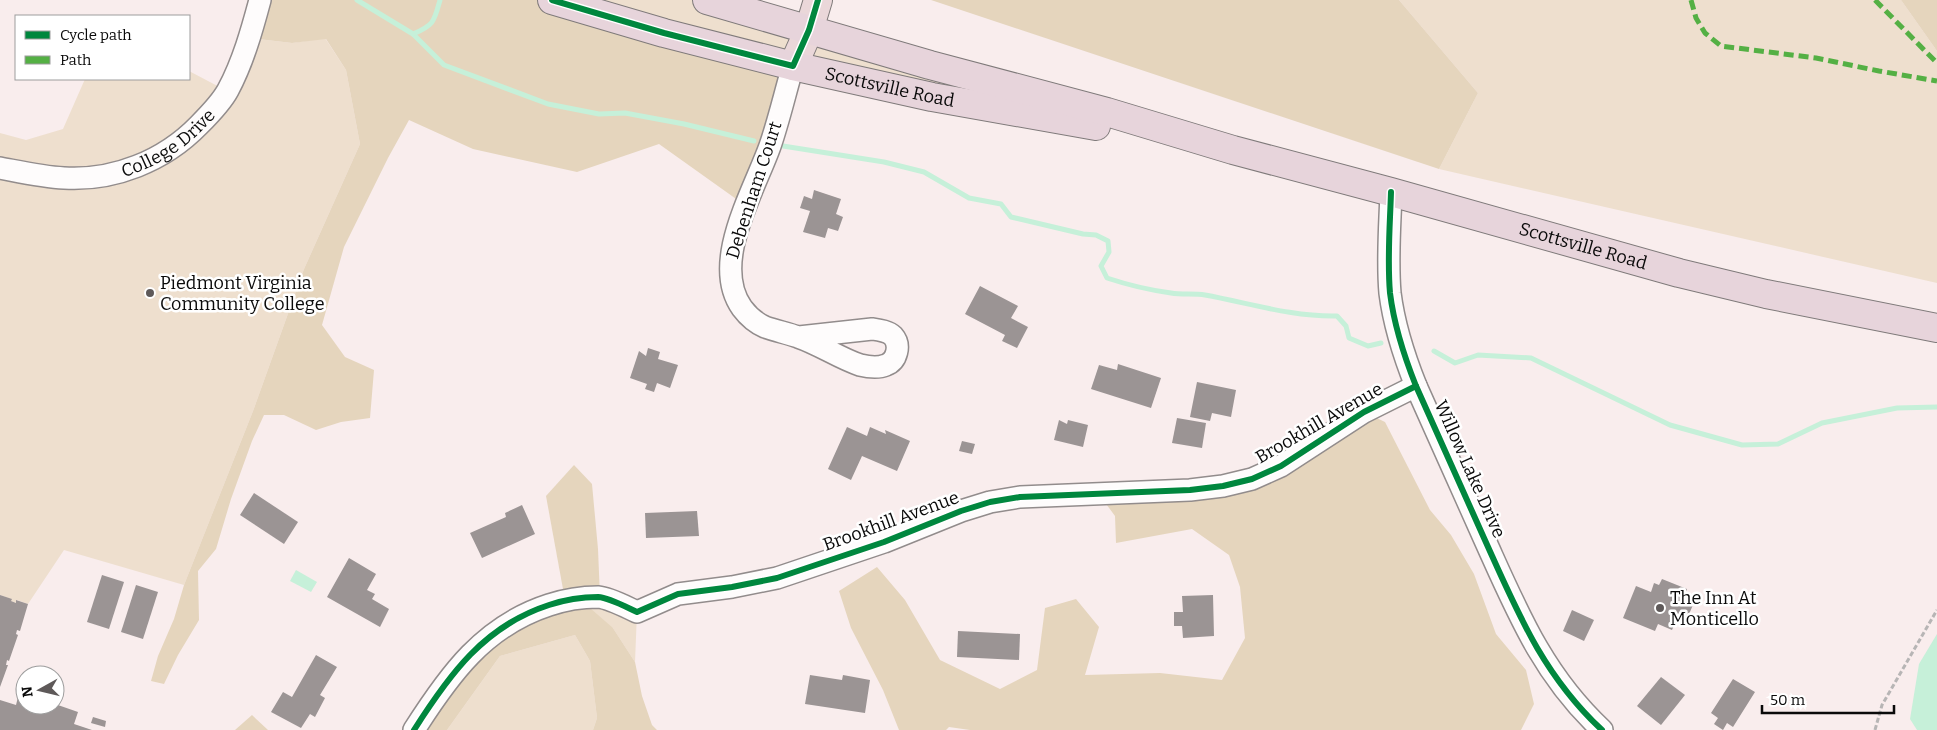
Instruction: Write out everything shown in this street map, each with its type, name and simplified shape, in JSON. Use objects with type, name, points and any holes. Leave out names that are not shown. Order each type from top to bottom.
[{"type":"highway","name":"Scottsville Road","points":[[552,0],[664,33],[793,66],[932,97],[1233,150]]},
{"type":"highway","name":"Scottsville Road","points":[[707,0],[930,65],[1098,110],[1233,150],[1391,192],[1679,273],[1766,294],[1937,328]]},
{"type":"highway","points":[[753,0],[776,0]]},
{"type":"main road","points":[[793,66],[809,30],[818,0]]},
{"type":"street","name":"College Drive","points":[[0,168],[64,178],[88,178],[134,168],[155,159],[191,133],[228,91],[250,38],[260,0]]},
{"type":"street","name":"Debenham Court","points":[[793,66],[770,146],[746,206],[732,250],[730,267],[736,297],[742,308],[752,319],[765,327],[798,337]]},
{"type":"street","name":"Willow Lake Drive","points":[[1391,192],[1388,264],[1390,294],[1402,350],[1416,386],[1513,603],[1540,655],[1562,688],[1582,712],[1602,730]]},
{"type":"street","name":"Brookhill Avenue","points":[[414,730],[442,687],[472,651],[494,632],[536,609],[565,600],[600,597],[637,612],[678,594],[730,588],[777,578],[884,542],[961,511],[990,502],[1020,497],[1190,490],[1223,486],[1252,479],[1281,466],[1364,412],[1416,386]]},
{"type":"path","points":[[1875,730],[1882,705],[1937,610]]},
{"type":"shaded area","points":[[260,0],[552,0],[793,66],[746,206],[659,144],[577,172],[473,149],[409,120],[344,247],[322,325],[345,357],[374,370],[370,418],[341,422],[316,430],[284,415],[264,415],[252,441],[231,499],[216,549],[198,571],[199,620],[178,655],[164,684],[151,681],[158,656],[174,619],[184,585],[253,411],[304,269],[360,144],[346,70],[326,39],[292,43],[250,38]]},
{"type":"shaded area","points":[[552,0],[707,0],[1233,150],[1105,127]]},
{"type":"shaded area","points":[[931,0],[1399,0],[1478,93],[1439,169]]},
{"type":"shaded area","points":[[1399,0],[1901,0],[1937,51],[1937,283],[1439,169],[1478,93]]},
{"type":"shaded area","points":[[1901,0],[1937,0],[1937,51]]},
{"type":"shaded area","name":"Piedmont Virginia Community College","points":[[250,38],[292,43],[325,38],[346,70],[360,144],[304,269],[253,411],[184,585],[64,550],[28,604],[17,600],[16,603],[11,601],[11,599],[0,595],[0,133],[26,140],[63,129],[85,80],[190,80],[190,72],[227,91]]},
{"type":"shaded area","points":[[1364,412],[1385,422],[1430,510],[1451,535],[1474,574],[1496,634],[1526,670],[1534,704],[1521,730],[970,730],[949,727],[946,730],[899,730],[883,690],[851,628],[839,591],[877,567],[905,600],[940,660],[1000,689],[1037,670],[1045,608],[1076,599],[1099,627],[1085,675],[1160,673],[1222,680],[1245,638],[1240,587],[1229,555],[1192,529],[1116,543],[1115,516],[1098,493],[1223,486]]},
{"type":"shaded area","points":[[574,465],[592,484],[600,597],[565,600],[546,496]]},
{"type":"shaded area","points":[[296,570],[317,582],[311,592],[290,581]]},
{"type":"shaded area","points":[[565,600],[637,612],[635,662],[613,628],[537,615]]},
{"type":"shaded area","points":[[590,608],[613,628],[635,662],[642,696],[652,725],[657,730],[593,730],[597,718],[590,661],[575,635],[500,656],[447,730],[427,730],[459,677],[498,639],[537,615]]},
{"type":"shaded area","points":[[1937,634],[1937,730],[1917,730],[1910,719],[1919,664]]},
{"type":"shaded area","points":[[575,635],[590,661],[597,718],[593,730],[447,730],[500,656]]},
{"type":"shaded area","points":[[252,715],[268,730],[235,730]]},
{"type":"building","points":[[814,190],[841,199],[836,214],[843,217],[838,231],[828,228],[825,238],[803,232],[810,211],[800,208],[804,196],[812,199]]},
{"type":"building","points":[[980,286],[1018,306],[1011,318],[1028,327],[1017,348],[1002,341],[1005,335],[965,314]]},
{"type":"building","points":[[648,348],[660,352],[658,359],[678,365],[670,388],[657,383],[654,392],[645,389],[647,384],[630,378],[639,351],[646,356]]},
{"type":"building","points":[[1118,364],[1161,378],[1151,408],[1091,389],[1099,365],[1117,370]]},
{"type":"building","points":[[1197,382],[1236,390],[1231,417],[1212,413],[1210,421],[1190,417]]},
{"type":"building","points":[[1177,418],[1206,423],[1202,448],[1172,443]]},
{"type":"building","points":[[1059,420],[1067,424],[1068,420],[1088,425],[1083,447],[1054,440]]},
{"type":"building","points":[[847,427],[867,436],[870,427],[886,434],[885,430],[910,441],[897,471],[862,456],[851,480],[828,469]]},
{"type":"building","points":[[962,441],[975,444],[972,454],[959,451]]},
{"type":"building","points":[[254,493],[298,522],[284,544],[240,515]]},
{"type":"building","points":[[522,505],[535,534],[482,558],[470,533],[506,517],[505,513]]},
{"type":"building","points":[[697,511],[699,536],[646,538],[645,513]]},
{"type":"building","points":[[349,558],[376,574],[367,590],[375,594],[372,599],[389,609],[380,627],[327,597]]},
{"type":"building","points":[[102,575],[124,582],[109,629],[87,622]]},
{"type":"building","name":"The Inn At Monticello","points":[[1662,579],[1687,589],[1684,596],[1695,600],[1687,619],[1678,616],[1672,630],[1658,624],[1655,631],[1623,618],[1636,586],[1651,592],[1654,583],[1659,585]]},
{"type":"building","points":[[136,585],[158,592],[143,639],[121,632]]},
{"type":"building","points":[[0,595],[12,599],[11,601],[16,603],[16,600],[28,604],[20,631],[17,630],[16,634],[18,635],[9,661],[7,660],[6,665],[8,665],[0,687]]},
{"type":"building","points":[[1213,595],[1214,636],[1183,638],[1182,626],[1174,626],[1174,612],[1183,612],[1182,596]]},
{"type":"building","points":[[1572,610],[1594,620],[1584,641],[1563,631]]},
{"type":"building","points":[[958,631],[1020,634],[1019,660],[957,657]]},
{"type":"building","points":[[316,655],[337,667],[320,695],[325,698],[315,717],[310,714],[301,728],[271,712],[283,692],[292,697]]},
{"type":"building","points":[[810,675],[842,680],[843,675],[870,680],[865,713],[805,704]]},
{"type":"building","points":[[1661,677],[1685,695],[1661,725],[1637,706]]},
{"type":"building","points":[[1733,679],[1755,692],[1733,727],[1727,723],[1723,730],[1714,724],[1718,718],[1711,713]]},
{"type":"building","points":[[0,700],[15,705],[15,715],[65,715],[65,707],[78,712],[74,724],[92,730],[0,730]]},
{"type":"building","points":[[93,717],[106,721],[105,727],[91,723]]},
{"type":"waterway","points":[[357,0],[413,34],[444,65],[548,104],[599,114],[625,113],[684,124],[754,141]]},
{"type":"waterway","points":[[413,34],[432,22],[440,0]]},
{"type":"waterway","points":[[783,146],[884,162],[924,172],[969,198],[1001,204],[1011,217],[1083,234],[1096,235],[1108,241],[1109,252],[1101,266],[1107,278],[1175,294],[1205,295],[1271,309],[1320,316],[1337,316],[1346,326],[1349,338],[1368,346],[1381,343]]},
{"type":"waterway","points":[[1434,351],[1455,363],[1478,355],[1531,358],[1670,425],[1742,445],[1778,444],[1822,423],[1897,408],[1937,407]]},
{"type":"marked path","points":[[1691,0],[1696,18],[1705,33],[1721,46],[1816,58],[1937,81]]},
{"type":"marked path","points":[[1875,0],[1937,63]]},
{"type":"cycle path","points":[[552,0],[664,33],[793,66],[809,30],[818,0]]},
{"type":"cycle path","points":[[1391,192],[1390,293],[1400,340],[1416,386],[1520,616],[1547,664],[1563,687],[1602,730]]},
{"type":"cycle path","points":[[414,730],[455,672],[487,639],[526,614],[549,605],[573,599],[598,597],[613,601],[637,612],[678,594],[732,587],[777,578],[884,542],[961,511],[990,502],[1020,497],[1190,490],[1223,486],[1252,479],[1281,466],[1364,412],[1416,386]]},
{"type":"place","name":"Piedmont Virginia Community College","points":[[150,293]]},
{"type":"place","name":"The Inn At Monticello","points":[[1660,608]]}]
